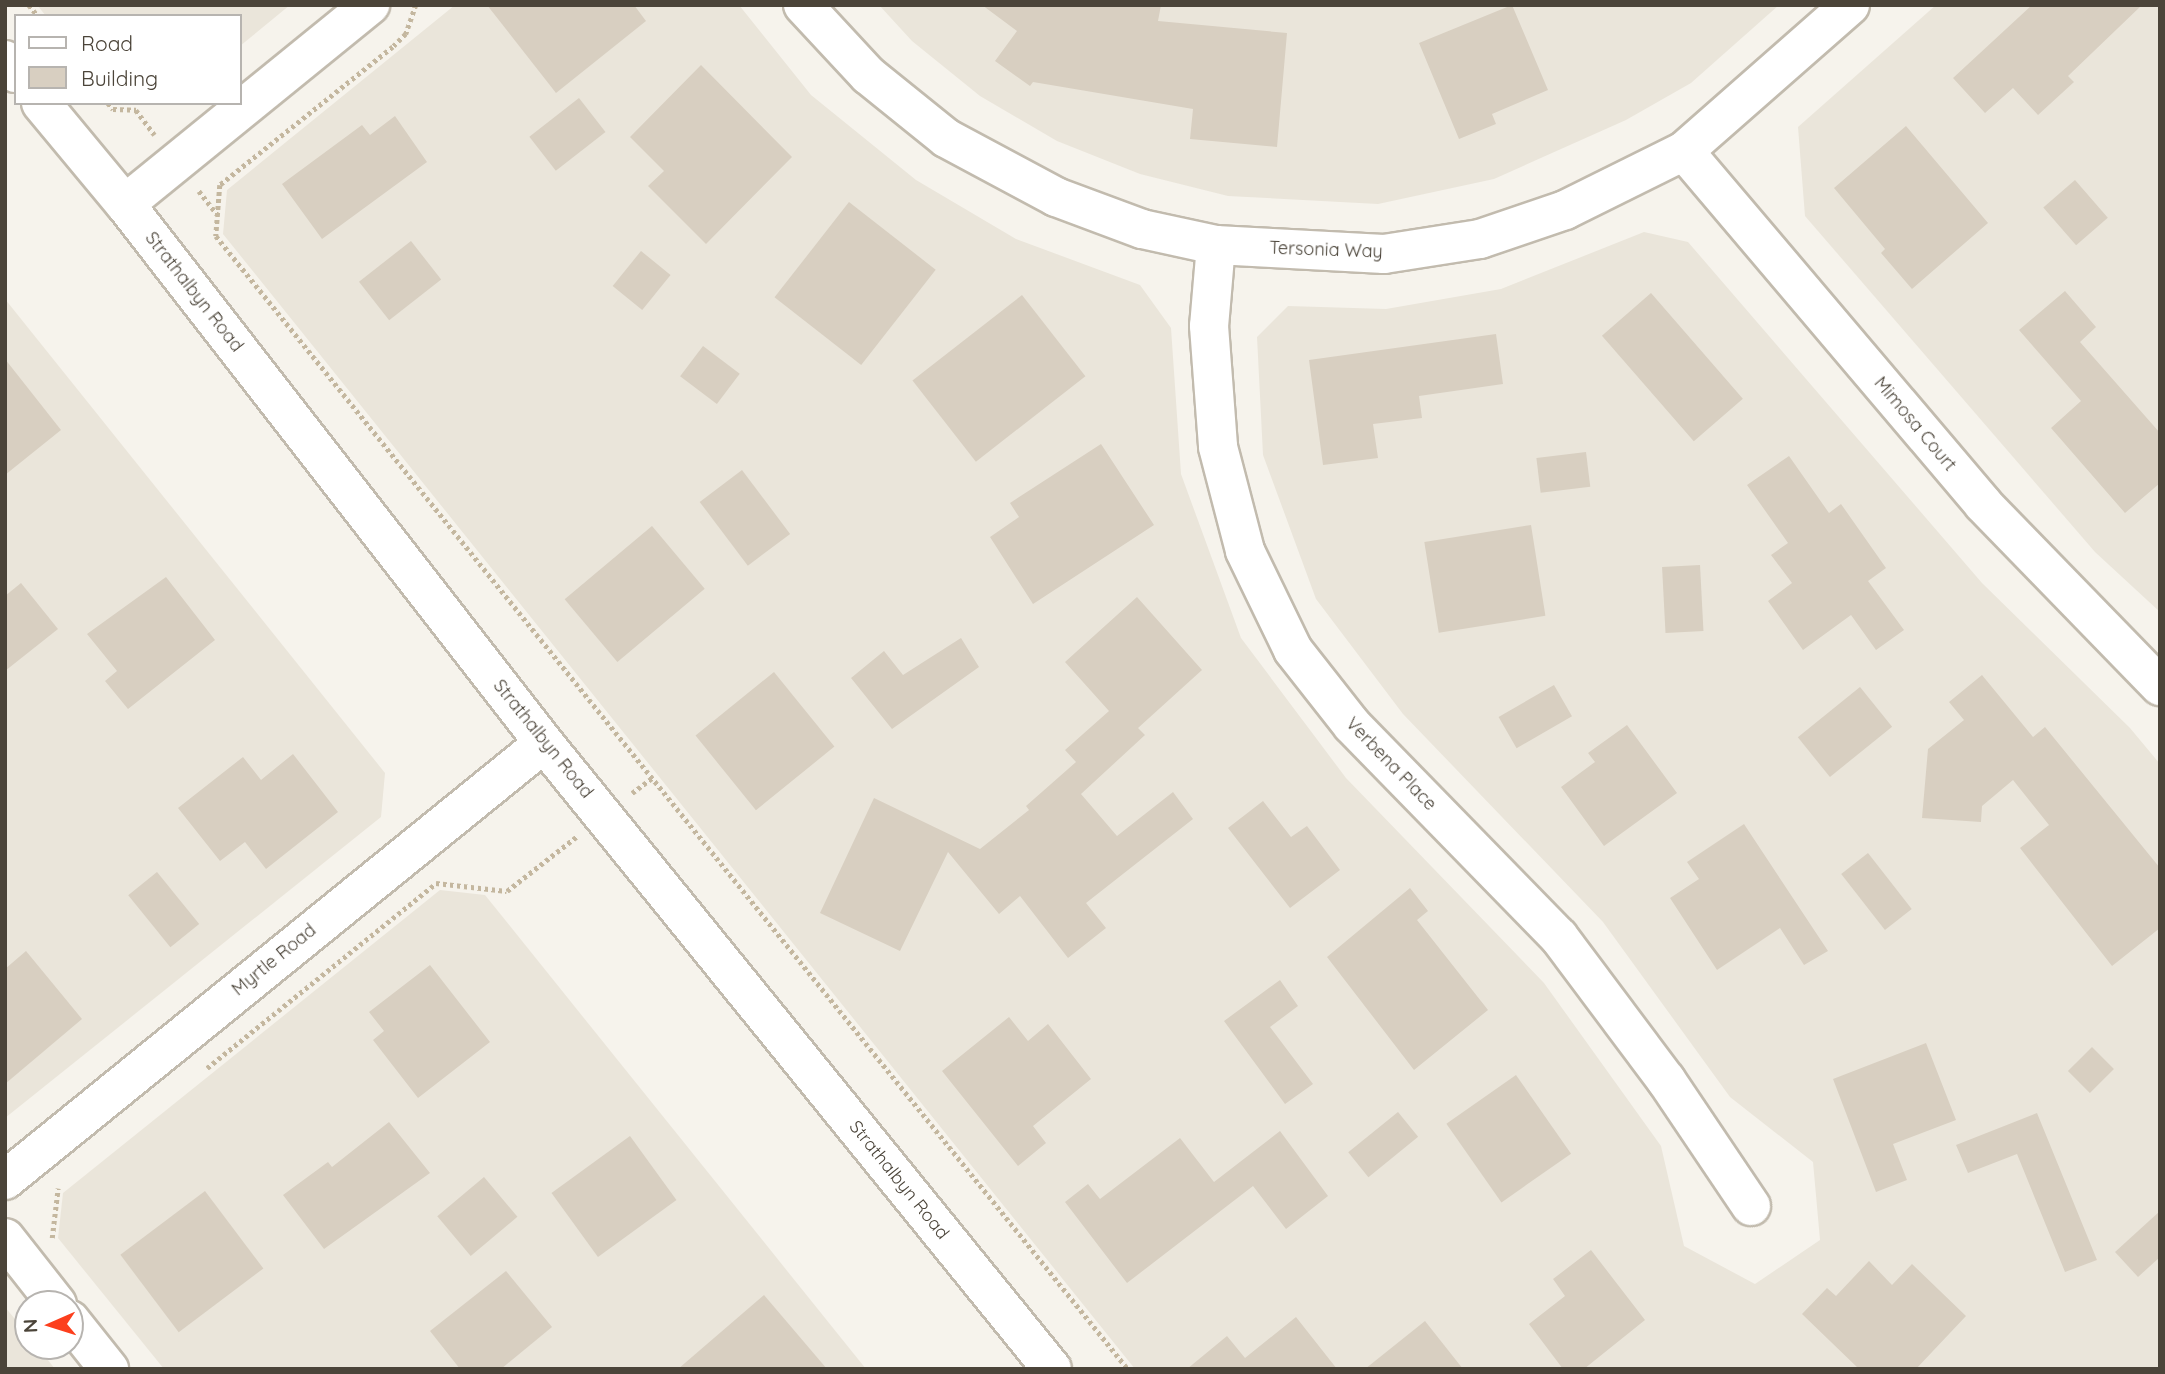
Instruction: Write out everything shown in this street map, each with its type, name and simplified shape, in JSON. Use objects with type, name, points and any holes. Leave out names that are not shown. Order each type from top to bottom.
[{"type":"street","points":[[125,204],[370,5]]},
{"type":"street","name":"Tersonia Way","points":[[803,5],[869,75],[946,138],[1056,197],[1142,229],[1216,245],[1384,254],[1479,239],[1565,210],[1684,151],[1850,5]]},
{"type":"street","name":"Strathalbyn Road","points":[[43,105],[125,204],[544,743],[1052,1369]]},
{"type":"street","name":"Mimosa Court","points":[[1684,151],[1983,505],[2160,686]]},
{"type":"street","name":"Verbena Place","points":[[1216,245],[1209,326],[1217,447],[1245,551],[1293,650],[1352,725],[1559,937],[1666,1080],[1751,1206]]},
{"type":"street","name":"Myrtle Road","points":[[5,1180],[544,743]]},
{"type":"street","points":[[5,1238],[46,1290]]},
{"type":"street","points":[[84,1338],[108,1369]]},
{"type":"path","points":[[416,5],[406,34],[393,47],[220,185],[216,236],[1128,1369]]},
{"type":"path","points":[[110,105],[113,109],[135,110],[156,136]]},
{"type":"path","points":[[198,190],[218,215]]},
{"type":"path","points":[[626,798],[652,778]]},
{"type":"path","points":[[198,1076],[436,883],[506,891],[578,835]]},
{"type":"path","points":[[58,1248],[52,1239],[57,1189],[68,1181]]},
{"type":"shaded area","points":[[37,5],[290,5],[242,44],[242,14],[44,14]]},
{"type":"shaded area","points":[[455,5],[739,5],[811,95],[916,180],[1016,239],[1140,285],[1171,328],[1181,474],[1241,638],[1346,778],[1544,983],[1661,1146],[1684,1246],[1755,1284],[1820,1240],[1813,1162],[1730,1097],[1603,922],[1403,714],[1316,599],[1263,455],[1257,337],[1288,306],[1386,309],[1501,289],[1644,232],[1688,242],[1982,583],[2130,728],[2160,764],[2160,1369],[1135,1369],[223,234],[227,190]]},
{"type":"shaded area","points":[[879,5],[1779,5],[1691,83],[1626,120],[1494,179],[1378,204],[1228,196],[1140,174],[1057,141],[980,96],[912,41]]},
{"type":"shaded area","points":[[1936,5],[2160,5],[2160,612],[2095,552],[1805,216],[1798,127]]},
{"type":"shaded area","points":[[5,299],[385,773],[381,817],[5,1118]]},
{"type":"shaded area","points":[[440,890],[485,895],[866,1369],[164,1369],[58,1238],[63,1193]]},
{"type":"shaded area","points":[[5,1307],[14,1318],[14,1360],[48,1360],[55,1369],[5,1369]]},
{"type":"building","points":[[487,5],[634,5],[646,21],[556,93]]},
{"type":"building","points":[[982,5],[1161,5],[1158,21],[1287,33],[1277,147],[1190,139],[1193,109],[1033,82],[1030,86],[995,61],[1017,31]]},
{"type":"building","points":[[1512,5],[1548,90],[1492,114],[1496,124],[1459,139],[1419,43]]},
{"type":"building","points":[[2032,5],[2142,5],[2068,76],[2074,82],[2038,115],[2013,88],[1985,113],[1953,78]]},
{"type":"building","points":[[701,65],[792,157],[706,244],[648,186],[664,171],[630,137]]},
{"type":"building","points":[[579,98],[605,132],[556,171],[529,137]]},
{"type":"building","points":[[395,116],[427,162],[322,239],[282,184],[362,125],[370,135]]},
{"type":"building","points":[[1906,126],[1988,223],[1912,289],[1881,253],[1885,249],[1834,188]]},
{"type":"building","points":[[2075,180],[2108,218],[2076,245],[2043,208]]},
{"type":"building","points":[[849,202],[936,270],[861,365],[775,297]]},
{"type":"building","points":[[411,241],[441,280],[389,320],[359,282]]},
{"type":"building","points":[[641,251],[671,275],[642,310],[613,286]]},
{"type":"building","points":[[2065,291],[2096,327],[2080,342],[2160,433],[2160,483],[2125,513],[2051,428],[2081,401],[2019,330]]},
{"type":"building","points":[[1651,293],[1743,399],[1694,441],[1602,336]]},
{"type":"building","points":[[1022,295],[1085,376],[976,462],[912,381]]},
{"type":"building","points":[[1496,334],[1503,384],[1419,396],[1422,418],[1373,424],[1378,458],[1323,465],[1309,360]]},
{"type":"building","points":[[703,346],[740,374],[717,404],[680,376]]},
{"type":"building","points":[[5,359],[61,430],[5,475]]},
{"type":"building","points":[[1101,444],[1154,525],[1033,604],[990,537],[1019,517],[1010,503]]},
{"type":"building","points":[[1586,452],[1590,487],[1541,493],[1536,458]]},
{"type":"building","points":[[1789,456],[1829,513],[1841,504],[1886,568],[1868,581],[1904,630],[1876,650],[1851,615],[1803,650],[1768,601],[1792,583],[1771,555],[1788,543],[1747,485]]},
{"type":"building","points":[[742,470],[790,534],[748,566],[700,502]]},
{"type":"building","points":[[1531,525],[1545,616],[1439,633],[1424,542]]},
{"type":"building","points":[[652,526],[705,589],[617,662],[565,599]]},
{"type":"building","points":[[1700,565],[1703,631],[1666,633],[1662,567]]},
{"type":"building","points":[[166,577],[215,640],[128,709],[105,681],[117,671],[87,634]]},
{"type":"building","points":[[21,583],[58,629],[5,671],[5,596]]},
{"type":"building","points":[[1137,597],[1202,670],[1138,728],[1145,735],[1081,794],[1117,836],[1173,792],[1193,819],[1086,903],[1106,928],[1068,958],[1020,896],[999,914],[948,852],[900,951],[820,913],[874,798],[980,849],[1029,810],[1026,806],[1076,762],[1065,750],[1109,711],[1065,662]]},
{"type":"building","points":[[961,638],[979,667],[892,729],[851,678],[884,651],[903,675]]},
{"type":"building","points":[[774,672],[834,747],[756,810],[696,736]]},
{"type":"building","points":[[1982,675],[2033,737],[2045,727],[2160,868],[2160,928],[2112,966],[2020,848],[2049,825],[2013,780],[1982,806],[1981,822],[1922,818],[1928,749],[1964,720],[1949,702]]},
{"type":"building","points":[[1554,685],[1572,716],[1517,748],[1499,717]]},
{"type":"building","points":[[1860,687],[1892,727],[1830,777],[1798,737]]},
{"type":"building","points":[[1627,725],[1677,793],[1604,846],[1561,787],[1595,762],[1588,753]]},
{"type":"building","points":[[293,754],[338,812],[266,869],[245,842],[220,861],[178,808],[243,757],[261,780]]},
{"type":"building","points":[[1263,801],[1291,837],[1307,826],[1340,870],[1290,908],[1228,828]]},
{"type":"building","points":[[1744,824],[1828,951],[1804,965],[1780,928],[1717,970],[1670,898],[1699,879],[1687,862]]},
{"type":"building","points":[[1868,853],[1912,909],[1885,930],[1841,874]]},
{"type":"building","points":[[157,872],[199,924],[170,947],[128,895]]},
{"type":"building","points":[[1410,888],[1428,911],[1417,920],[1488,1010],[1414,1070],[1327,957]]},
{"type":"building","points":[[26,951],[82,1019],[5,1084],[5,969]]},
{"type":"building","points":[[430,965],[490,1042],[418,1098],[373,1040],[384,1031],[369,1012]]},
{"type":"building","points":[[1280,980],[1298,1006],[1270,1027],[1313,1084],[1285,1104],[1224,1021]]},
{"type":"building","points":[[1009,1017],[1028,1041],[1048,1024],[1091,1079],[1033,1126],[1046,1143],[1018,1166],[942,1071]]},
{"type":"building","points":[[1926,1043],[1956,1120],[1893,1144],[1907,1180],[1876,1192],[1833,1079]]},
{"type":"building","points":[[2092,1047],[2114,1069],[2090,1093],[2068,1071]]},
{"type":"building","points":[[1516,1075],[1571,1154],[1501,1202],[1446,1124]]},
{"type":"building","points":[[1398,1112],[1418,1137],[1368,1177],[1348,1152]]},
{"type":"building","points":[[2037,1113],[2097,1260],[2065,1272],[2017,1154],[1968,1173],[1956,1145]]},
{"type":"building","points":[[389,1122],[430,1173],[324,1249],[283,1195],[328,1162],[332,1167]]},
{"type":"building","points":[[1280,1131],[1328,1196],[1286,1229],[1253,1186],[1127,1283],[1065,1202],[1088,1184],[1100,1199],[1180,1138],[1214,1182]]},
{"type":"building","points":[[630,1136],[676,1200],[598,1257],[552,1193]]},
{"type":"building","points":[[484,1177],[517,1217],[471,1256],[437,1216]]},
{"type":"building","points":[[205,1191],[263,1268],[179,1332],[120,1255]]},
{"type":"building","points":[[2160,1211],[2160,1257],[2138,1277],[2115,1252]]},
{"type":"building","points":[[1591,1250],[1645,1320],[1584,1369],[1563,1369],[1529,1324],[1565,1296],[1553,1279]]},
{"type":"building","points":[[1869,1261],[1892,1285],[1912,1264],[1966,1316],[1916,1369],[1859,1369],[1802,1314],[1827,1288],[1836,1296]]},
{"type":"building","points":[[506,1271],[552,1327],[501,1369],[460,1369],[430,1331]]},
{"type":"building","points":[[764,1295],[827,1369],[678,1369]]},
{"type":"building","points":[[1296,1317],[1337,1369],[1187,1369],[1227,1336],[1245,1358]]},
{"type":"building","points":[[1425,1321],[1463,1369],[1365,1369]]}]
